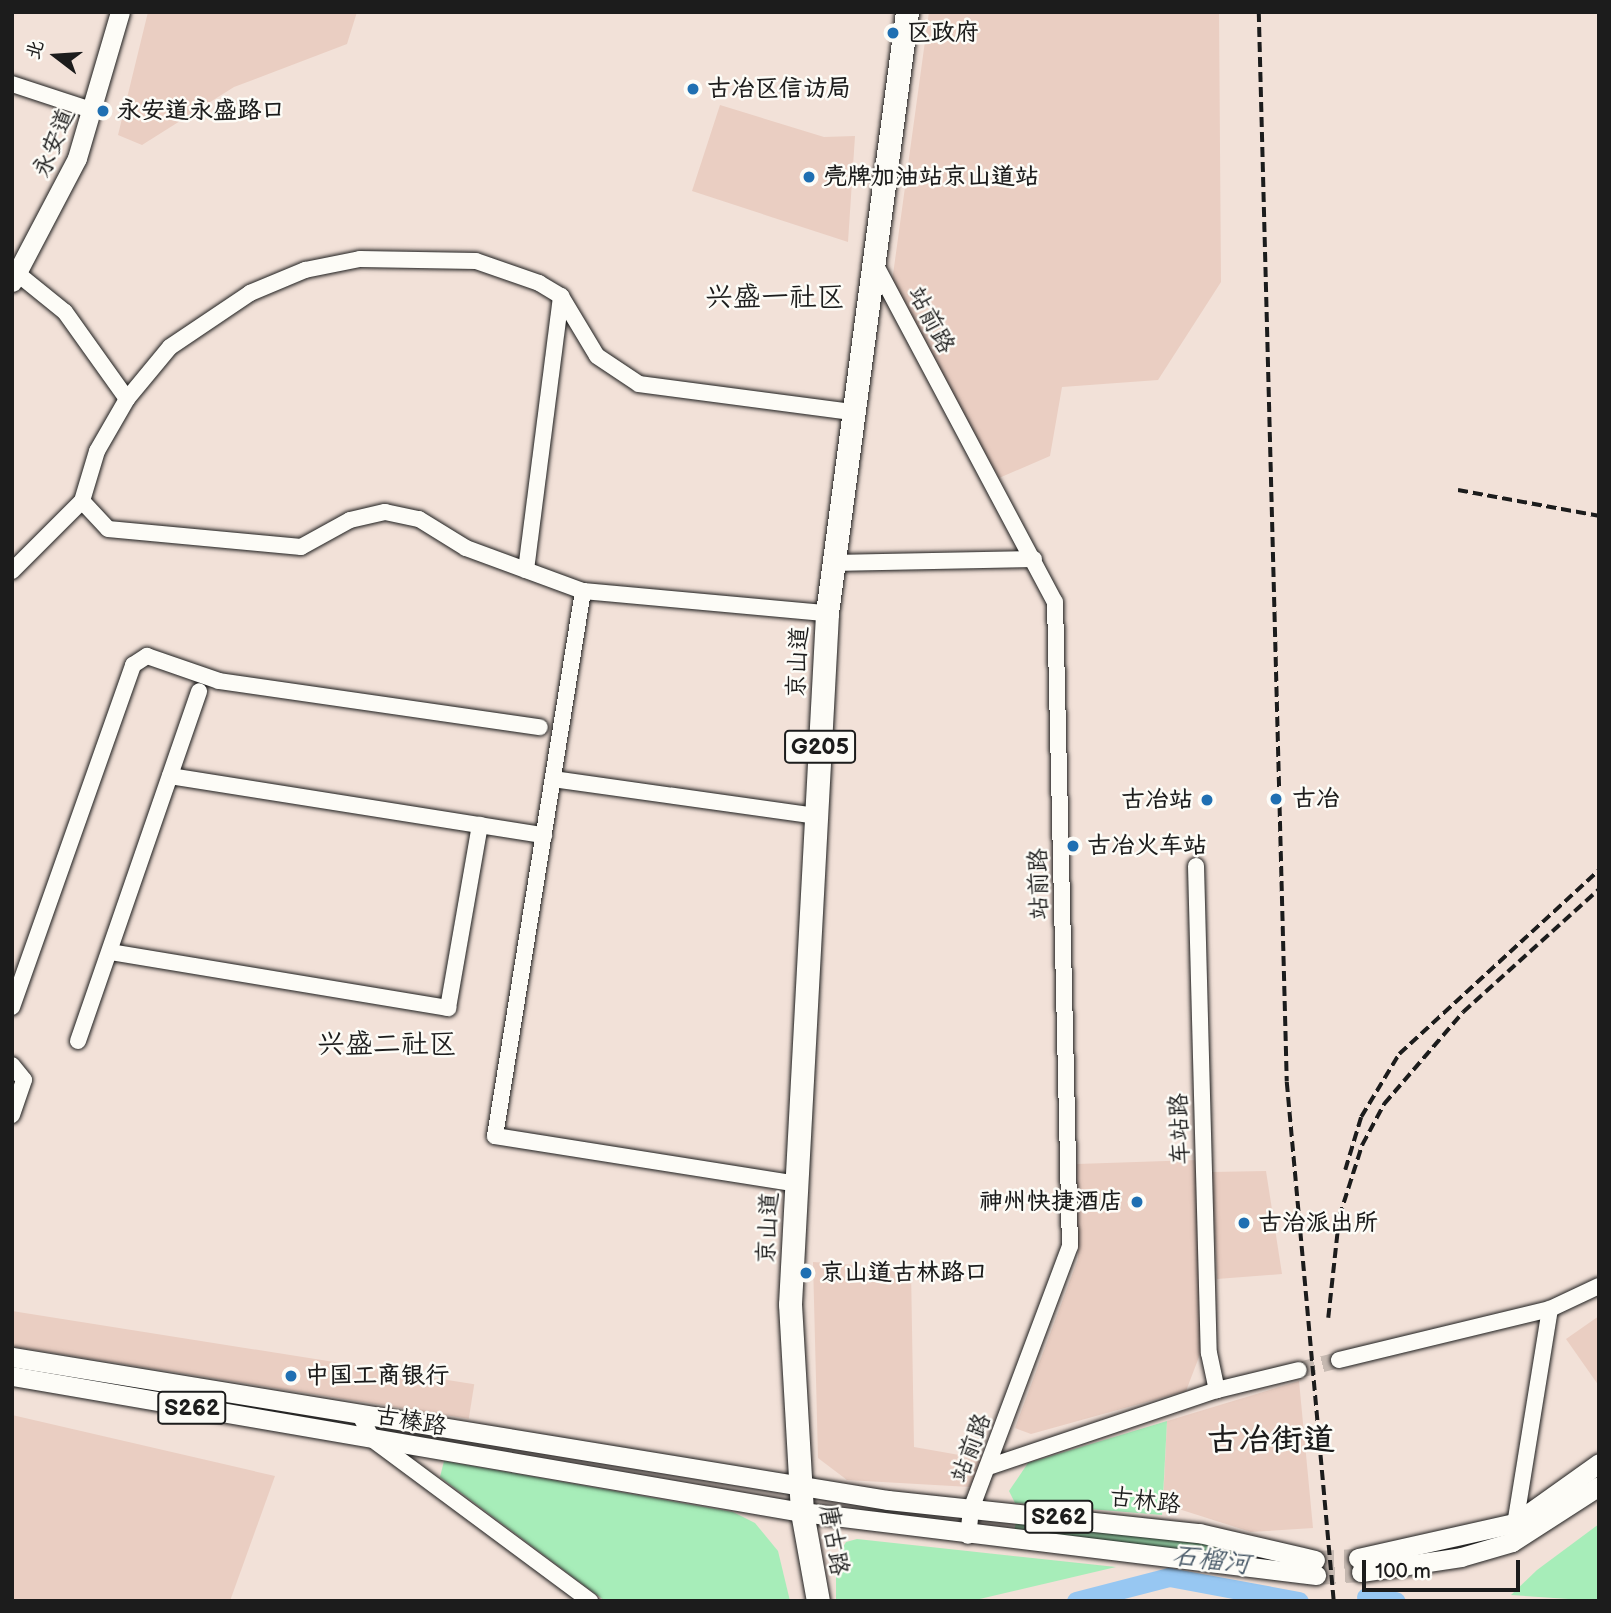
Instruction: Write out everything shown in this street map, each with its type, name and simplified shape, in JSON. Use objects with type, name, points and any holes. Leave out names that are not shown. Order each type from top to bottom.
[{"type":"highway","name":"京山道","points":[[800,1486],[790,1304],[827,614],[851,412],[907,12]]},
{"type":"highway","name":"唐古路","points":[[800,1486],[818,1601]]},
{"type":"main road","name":"永安道","points":[[15,278],[94,111],[120,12]]},
{"type":"main road","name":"古榛路","points":[[12,1357],[361,1417],[800,1486]]},
{"type":"main road","name":"古榛路","points":[[12,1376],[802,1512]]},
{"type":"main road","points":[[1513,1533],[1599,1463]]},
{"type":"main road","name":"古林路","points":[[800,1486],[971,1509],[1199,1533],[1316,1567],[968,1536],[802,1512]]},
{"type":"main road","points":[[1359,1565],[1469,1538],[1513,1533],[1599,1486]]},
{"type":"street","points":[[12,84],[94,111]]},
{"type":"street","points":[[12,570],[82,501],[97,452],[127,400],[170,347],[214,313],[305,271],[384,257],[464,260],[508,270],[561,296],[597,356],[639,384],[851,412]]},
{"type":"street","name":"站前路","points":[[872,258],[1055,602],[1070,1246],[971,1509],[968,1536]]},
{"type":"street","points":[[15,278],[65,312],[127,400]]},
{"type":"street","points":[[526,570],[561,296]]},
{"type":"street","points":[[82,501],[108,529],[301,547],[351,520],[385,512],[419,519],[466,548],[583,591],[827,614]]},
{"type":"street","points":[[832,563],[1034,559]]},
{"type":"street","points":[[583,591],[495,1136],[797,1184]]},
{"type":"street","points":[[12,1007],[133,665],[147,656],[219,681],[540,727]]},
{"type":"street","points":[[78,1041],[199,691]]},
{"type":"street","points":[[170,776],[544,835]]},
{"type":"street","points":[[553,779],[817,816]]},
{"type":"street","points":[[110,952],[448,1008],[480,825]]},
{"type":"street","name":"车站路","points":[[1196,866],[1209,1353],[1217,1390]]},
{"type":"street","points":[[12,1065],[24,1080],[12,1115]]},
{"type":"street","points":[[1339,1360],[1550,1309],[1599,1286]]},
{"type":"street","points":[[1513,1533],[1550,1309]]},
{"type":"street","points":[[988,1467],[1217,1390],[1298,1370]]},
{"type":"street","points":[[361,1417],[372,1439],[590,1601]]},
{"type":"shaded area","points":[[148,12],[357,12],[347,44],[234,87],[142,145],[118,135]]},
{"type":"shaded area","points":[[929,12],[1219,12],[1221,282],[1158,380],[1062,387],[1050,456],[999,478],[892,282]]},
{"type":"shaded area","points":[[720,105],[824,137],[855,136],[848,242],[692,191]]},
{"type":"shaded area","points":[[1196,1160],[1202,1349],[1186,1391],[1031,1434],[1015,1428],[1078,1259],[1077,1164]]},
{"type":"shaded area","name":"古治派出所","points":[[1266,1171],[1282,1274],[1217,1279],[1212,1172]]},
{"type":"shaded area","points":[[813,1262],[911,1269],[914,1447],[982,1459],[970,1487],[847,1480],[818,1458]]},
{"type":"shaded area","points":[[12,1311],[474,1384],[469,1419],[12,1346]]},
{"type":"shaded area","points":[[1599,1316],[1599,1386],[1566,1339]]},
{"type":"shaded area","points":[[1299,1381],[1313,1528],[1251,1532],[1163,1504],[1167,1421]]},
{"type":"shaded area","points":[[12,1415],[275,1476],[230,1601],[12,1601]]},
{"type":"green space","points":[[1167,1421],[1162,1515],[1015,1503],[1009,1491],[1028,1463]]},
{"type":"green space","points":[[444,1461],[733,1512],[755,1523],[778,1551],[790,1601],[605,1601],[440,1477]]},
{"type":"green space","points":[[1016,1521],[1171,1536],[1234,1549],[1237,1555],[1231,1560],[1014,1534]]},
{"type":"green space","points":[[1599,1524],[1599,1601],[1511,1595],[1537,1570]]},
{"type":"green space","points":[[857,1539],[1116,1567],[971,1601],[836,1601],[836,1559],[846,1542]]},
{"type":"waterway","name":"石榴河","points":[[1076,1601],[1169,1577],[1299,1601]]},
{"type":"waterway","name":"石榴河","points":[[1366,1597],[1396,1601]]},
{"type":"tunnel","points":[[1299,1370],[1339,1360]]},
{"type":"tunnel","points":[[1315,1560],[1358,1558]]},
{"type":"tunnel","points":[[1316,1575],[1361,1572]]},
{"type":"railway","points":[[1259,12],[1287,1082],[1334,1601]]},
{"type":"railway","points":[[1458,490],[1599,516]]},
{"type":"railway","points":[[1345,1170],[1361,1117],[1399,1054],[1599,870]]},
{"type":"railway","points":[[1328,1318],[1339,1217],[1362,1145],[1384,1104],[1463,1012],[1599,889]]},
{"type":"place","name":"区政府","points":[[893,33]]},
{"type":"place","name":"古冶区信访局","points":[[693,89]]},
{"type":"place","name":"永安道永盛路口","points":[[103,111]]},
{"type":"place","name":"壳牌加油站京山道站","points":[[809,177]]},
{"type":"place","name":"古冶","points":[[1276,799]]},
{"type":"place","name":"古冶站","points":[[1207,800]]},
{"type":"place","name":"古冶火车站","points":[[1073,846]]},
{"type":"place","name":"神州快捷酒店","points":[[1137,1202]]},
{"type":"place","name":"古治派出所","points":[[1244,1223]]},
{"type":"place","name":"京山道古林路口","points":[[806,1273]]},
{"type":"place","name":"中国工商银行","points":[[291,1376]]},
{"type":"district","name":"兴盛一社区","points":[[775,298]]},
{"type":"district","name":"兴盛二社区","points":[[387,1045]]},
{"type":"district","name":"古冶街道","points":[[1271,1441]]}]
